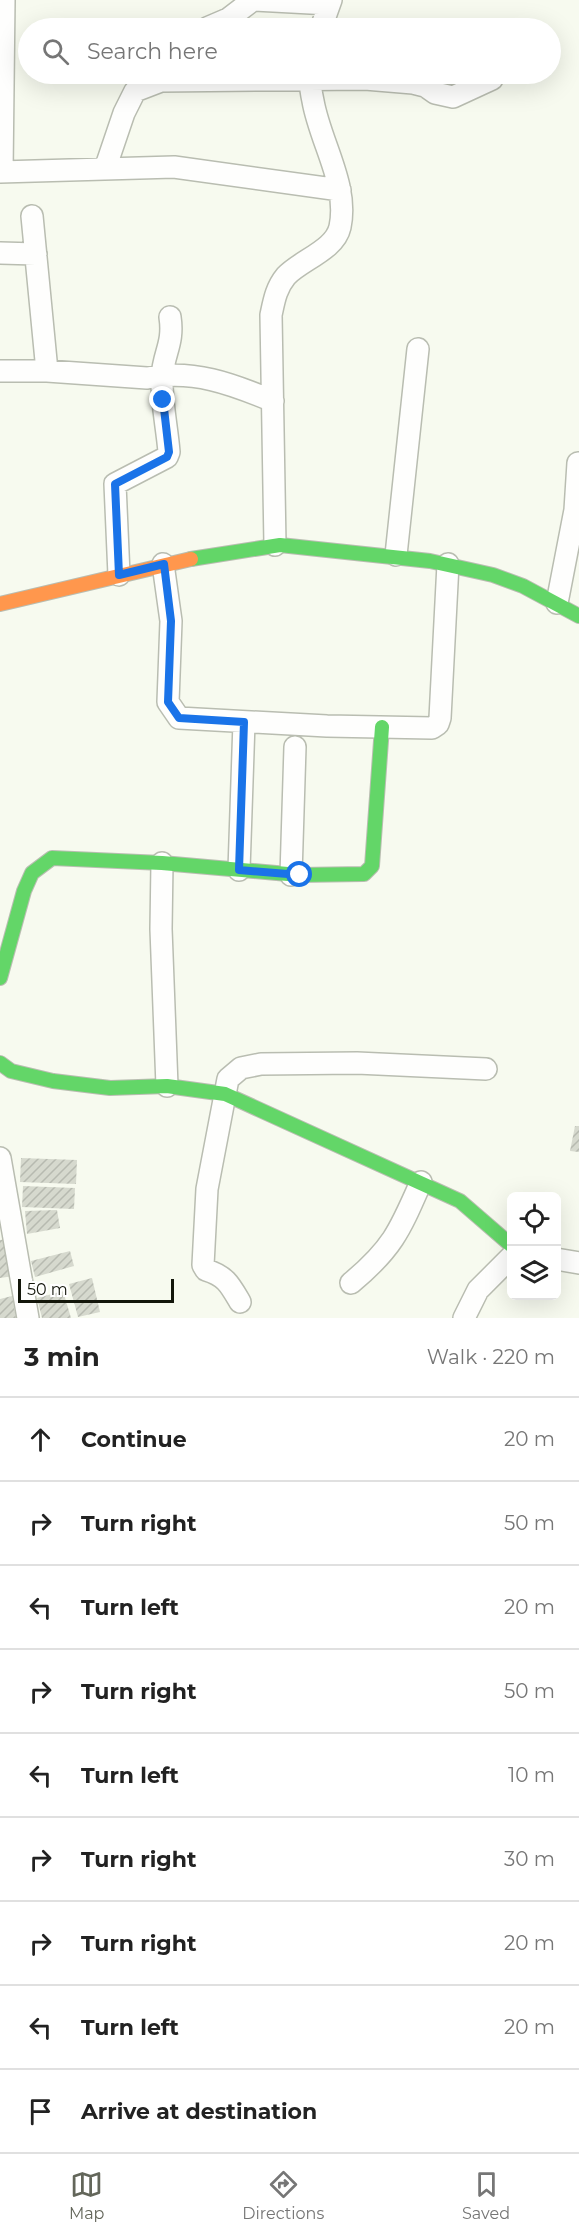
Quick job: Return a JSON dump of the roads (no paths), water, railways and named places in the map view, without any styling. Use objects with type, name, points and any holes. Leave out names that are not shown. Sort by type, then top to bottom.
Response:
[{"type":"street","points":[[4,0],[1,172],[174,167],[340,190]]},
{"type":"street","points":[[229,18],[253,0],[330,2],[324,18]]},
{"type":"street","points":[[105,169],[124,113],[135,91],[153,84]]},
{"type":"street","points":[[275,545],[271,315],[275,295],[286,276],[333,241],[339,230],[340,190],[316,120],[311,84]]},
{"type":"street","points":[[417,84],[435,93],[453,97],[481,84]]},
{"type":"street","points":[[32,216],[47,371]]},
{"type":"street","points":[[0,253],[36,254]]},
{"type":"street","points":[[119,575],[115,484],[167,457],[169,452],[162,375],[164,356],[172,343],[170,317]]},
{"type":"street","points":[[396,555],[418,349]]},
{"type":"street","points":[[0,371],[47,371],[147,378],[162,375],[218,379],[273,402]]},
{"type":"street","points":[[557,603],[575,510],[578,463]]},
{"type":"street","points":[[0,604],[164,564],[275,545],[396,555],[448,564],[533,590],[579,616]]},
{"type":"street","points":[[164,564],[171,621],[168,702],[172,711],[179,718],[432,728],[438,724],[448,564]]},
{"type":"street","points":[[239,870],[244,722]]},
{"type":"street","points":[[0,978],[24,891],[32,873],[52,858],[162,863],[291,875],[350,876],[364,874],[372,866],[382,727]]},
{"type":"street","points":[[291,875],[295,747]]},
{"type":"street","points":[[162,863],[161,929],[168,1086]]},
{"type":"street","points":[[0,1063],[11,1071],[53,1081],[110,1088],[168,1086],[225,1094],[460,1201],[507,1242]]},
{"type":"street","points":[[240,1302],[229,1281],[222,1275],[206,1270],[203,1265],[207,1189],[228,1079],[241,1068],[261,1064],[357,1063],[486,1069]]},
{"type":"street","points":[[0,1165],[28,1318]]},
{"type":"street","points":[[351,1283],[377,1261],[397,1236],[421,1182]]},
{"type":"street","points":[[561,1260],[579,1263]]},
{"type":"street","points":[[464,1318],[478,1290],[507,1261]]}]
